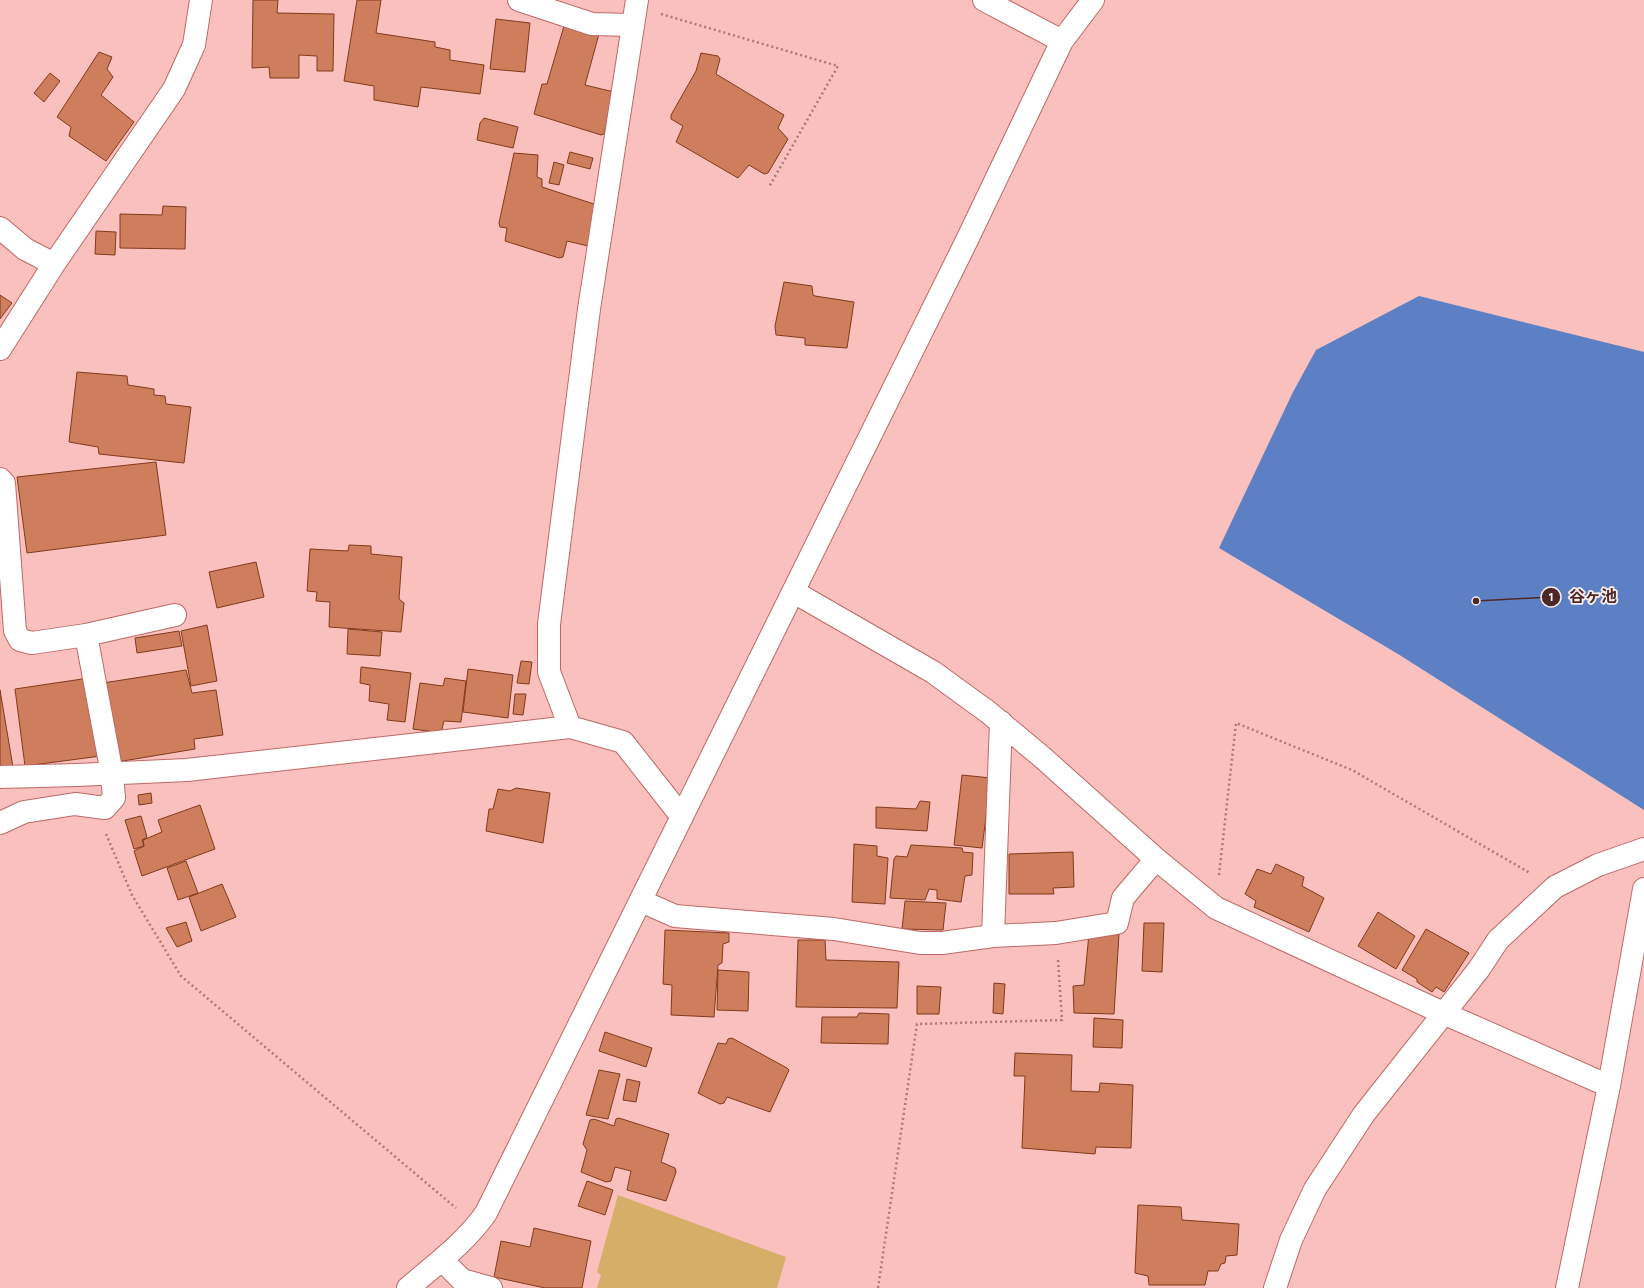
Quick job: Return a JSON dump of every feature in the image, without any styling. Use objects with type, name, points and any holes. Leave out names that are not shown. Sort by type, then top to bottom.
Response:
[{"type":"street","points":[[0,349],[54,264],[174,88],[194,45],[201,0]]},
{"type":"street","points":[[519,0],[592,24],[635,10],[588,309],[549,624],[549,672],[570,727]]},
{"type":"street","points":[[984,0],[1062,41]]},
{"type":"street","points":[[408,1288],[442,1260],[478,1226],[486,1213],[967,240],[1062,41],[1093,0]]},
{"type":"street","points":[[0,228],[25,250],[54,264]]},
{"type":"street","points":[[0,479],[4,483],[15,631],[20,640],[32,642],[86,635],[175,615]]},
{"type":"street","points":[[794,592],[933,672],[1001,722],[1042,756],[1156,859],[1216,908],[1443,1013],[1609,1086]]},
{"type":"street","points":[[0,823],[24,812],[74,804],[105,808],[114,798],[112,774],[86,635]]},
{"type":"street","points":[[993,936],[1001,722]]},
{"type":"street","points":[[0,777],[187,770],[570,727],[622,742],[682,817]]},
{"type":"street","points":[[1275,1288],[1291,1240],[1315,1189],[1364,1114],[1479,969],[1498,940],[1555,887],[1598,865],[1644,849]]},
{"type":"street","points":[[640,901],[675,916],[834,928],[920,943],[942,943],[993,936],[1056,932],[1116,923],[1123,898],[1156,859]]},
{"type":"street","points":[[1567,1288],[1609,1086],[1644,889]]},
{"type":"street","points":[[442,1260],[462,1280],[491,1288]]},
{"type":"path","points":[[635,10],[838,66],[769,187]]},
{"type":"path","points":[[1216,908],[1236,723],[1352,770],[1555,887]]},
{"type":"path","points":[[105,808],[106,838],[132,895],[181,976],[478,1226]]},
{"type":"path","points":[[878,1288],[917,1024],[1062,1020],[1056,932]]},
{"type":"shaded area","points":[[618,1195],[786,1257],[777,1288],[597,1288],[601,1275],[597,1272]]},
{"type":"water","points":[[1419,296],[1644,352],[1644,810],[1398,654],[1219,548],[1293,392],[1316,350]]},
{"type":"building","points":[[253,0],[278,0],[277,13],[334,14],[333,71],[317,71],[317,56],[299,55],[299,78],[270,78],[269,67],[252,68]]},
{"type":"building","points":[[357,0],[381,0],[376,33],[435,42],[435,47],[450,50],[450,60],[484,65],[480,94],[421,87],[418,107],[374,100],[374,86],[344,81]]},
{"type":"building","points":[[496,19],[530,23],[525,72],[490,69]]},
{"type":"building","points":[[564,26],[599,34],[585,85],[614,92],[604,134],[601,135],[534,114],[542,84],[547,84]]},
{"type":"building","points":[[99,52],[112,57],[107,69],[113,77],[101,95],[134,122],[106,161],[69,136],[71,127],[57,117]]},
{"type":"building","points":[[701,53],[718,56],[720,59],[716,74],[784,115],[778,128],[788,139],[768,173],[764,174],[749,165],[738,178],[676,142],[683,126],[671,119],[671,115],[696,71]]},
{"type":"building","points":[[50,73],[60,81],[44,102],[34,93]]},
{"type":"building","points":[[484,118],[518,127],[513,148],[477,140],[480,123]]},
{"type":"building","points":[[570,152],[593,158],[590,169],[567,163]]},
{"type":"building","points":[[514,153],[538,155],[537,177],[542,179],[542,187],[603,207],[592,247],[567,241],[563,257],[559,258],[505,241],[507,228],[500,227],[499,223]]},
{"type":"building","points":[[554,162],[564,165],[559,185],[549,183]]},
{"type":"building","points":[[163,206],[186,207],[185,249],[120,248],[120,214],[162,215]]},
{"type":"building","points":[[96,231],[116,232],[115,255],[95,254]]},
{"type":"building","points":[[784,282],[812,286],[813,295],[815,296],[854,302],[847,348],[805,345],[805,338],[776,335],[775,326]]},
{"type":"building","points":[[0,295],[12,303],[0,319]]},
{"type":"building","points":[[77,372],[127,376],[128,385],[154,389],[154,395],[165,396],[166,404],[191,407],[184,463],[99,454],[98,447],[69,442]]},
{"type":"building","points":[[156,462],[166,535],[27,553],[17,477]]},
{"type":"building","points":[[349,545],[371,546],[371,554],[402,557],[399,599],[404,603],[401,632],[329,627],[330,602],[316,601],[317,592],[307,591],[310,549],[348,551]]},
{"type":"building","points":[[256,562],[264,597],[217,608],[209,572]]},
{"type":"building","points":[[207,625],[217,681],[191,686],[181,631]]},
{"type":"building","points":[[348,629],[382,632],[380,656],[347,654]]},
{"type":"building","points":[[179,631],[182,646],[137,653],[135,638]]},
{"type":"building","points":[[521,661],[532,662],[529,684],[517,683]]},
{"type":"building","points":[[361,667],[411,673],[405,722],[387,720],[389,704],[369,701],[370,685],[360,683]]},
{"type":"building","points":[[468,669],[513,675],[508,718],[463,712]]},
{"type":"building","points":[[186,670],[192,693],[216,690],[223,735],[194,739],[195,749],[117,762],[103,683]]},
{"type":"building","points":[[89,678],[101,756],[25,766],[15,689]]},
{"type":"building","points":[[445,678],[466,681],[461,722],[444,721],[441,733],[413,729],[420,683],[443,686]]},
{"type":"building","points":[[0,690],[13,767],[0,766]]},
{"type":"building","points":[[515,694],[526,694],[523,715],[513,714]]},
{"type":"building","points":[[962,775],[991,778],[982,848],[954,845]]},
{"type":"building","points":[[516,788],[550,793],[543,843],[486,831],[489,809],[493,809],[498,789],[510,791]]},
{"type":"building","points":[[151,793],[152,803],[139,805],[138,795]]},
{"type":"building","points":[[920,801],[930,802],[927,831],[876,828],[876,807],[916,809]]},
{"type":"building","points":[[200,805],[215,849],[142,876],[134,851],[144,846],[143,840],[162,832],[158,820]]},
{"type":"building","points":[[141,816],[147,837],[142,840],[144,846],[134,849],[125,820]]},
{"type":"building","points":[[854,844],[877,846],[877,856],[888,858],[885,904],[852,902]]},
{"type":"building","points":[[911,845],[962,848],[963,852],[973,853],[972,875],[965,876],[961,902],[937,899],[937,890],[929,889],[925,900],[890,898],[894,859],[896,856],[907,857]]},
{"type":"building","points":[[1073,852],[1074,887],[1053,888],[1054,894],[1009,894],[1009,854]]},
{"type":"building","points":[[186,861],[198,893],[178,900],[167,868]]},
{"type":"building","points":[[1276,864],[1304,877],[1302,886],[1324,898],[1309,932],[1254,907],[1256,901],[1245,894],[1257,869],[1271,874]]},
{"type":"building","points":[[222,884],[236,917],[201,931],[189,897]]},
{"type":"building","points":[[905,901],[946,903],[943,930],[902,929]]},
{"type":"building","points":[[1378,912],[1415,936],[1396,969],[1358,946]]},
{"type":"building","points":[[186,922],[192,941],[177,947],[166,928]]},
{"type":"building","points":[[1144,923],[1164,923],[1162,972],[1142,971]]},
{"type":"building","points":[[1426,929],[1469,953],[1444,992],[1436,987],[1432,992],[1417,982],[1417,979],[1402,970]]},
{"type":"building","points":[[665,930],[729,933],[729,942],[723,944],[722,963],[718,965],[714,1017],[671,1015],[672,985],[663,984]]},
{"type":"building","points":[[1089,934],[1119,934],[1114,1014],[1074,1013],[1073,986],[1084,985]]},
{"type":"building","points":[[798,940],[825,940],[826,960],[899,962],[897,1008],[796,1007]]},
{"type":"building","points":[[718,970],[749,972],[748,1011],[717,1010]]},
{"type":"building","points":[[994,983],[1005,984],[1003,1014],[993,1013]]},
{"type":"building","points":[[917,986],[941,987],[939,1014],[917,1014]]},
{"type":"building","points":[[859,1013],[889,1014],[888,1044],[821,1043],[822,1017],[857,1017]]},
{"type":"building","points":[[1094,1018],[1123,1020],[1122,1048],[1093,1047]]},
{"type":"building","points":[[605,1032],[652,1048],[646,1067],[599,1051]]},
{"type":"building","points":[[732,1038],[789,1070],[770,1112],[727,1097],[724,1103],[720,1104],[698,1093],[718,1043],[726,1044],[728,1039]]},
{"type":"building","points":[[1015,1053],[1072,1055],[1071,1091],[1099,1092],[1100,1083],[1133,1085],[1131,1148],[1096,1147],[1095,1154],[1022,1148],[1025,1076],[1014,1076]]},
{"type":"building","points":[[599,1070],[620,1074],[608,1119],[586,1115]]},
{"type":"building","points":[[627,1079],[640,1082],[636,1102],[623,1100]]},
{"type":"building","points":[[619,1118],[669,1134],[661,1162],[675,1168],[676,1172],[666,1201],[627,1190],[631,1171],[615,1167],[611,1181],[606,1182],[581,1172],[587,1150],[583,1144],[590,1120],[594,1119],[614,1126],[616,1119]]},
{"type":"building","points":[[587,1181],[613,1190],[605,1215],[578,1206]]},
{"type":"building","points":[[1138,1205],[1181,1207],[1182,1220],[1239,1224],[1237,1255],[1226,1256],[1225,1263],[1221,1264],[1218,1271],[1208,1271],[1205,1285],[1149,1285],[1148,1276],[1135,1273]]},
{"type":"building","points":[[534,1228],[591,1241],[582,1288],[545,1288],[494,1277],[501,1241],[530,1247]]},
{"type":"place","name":"谷ヶ池","points":[[1476,601]]}]
